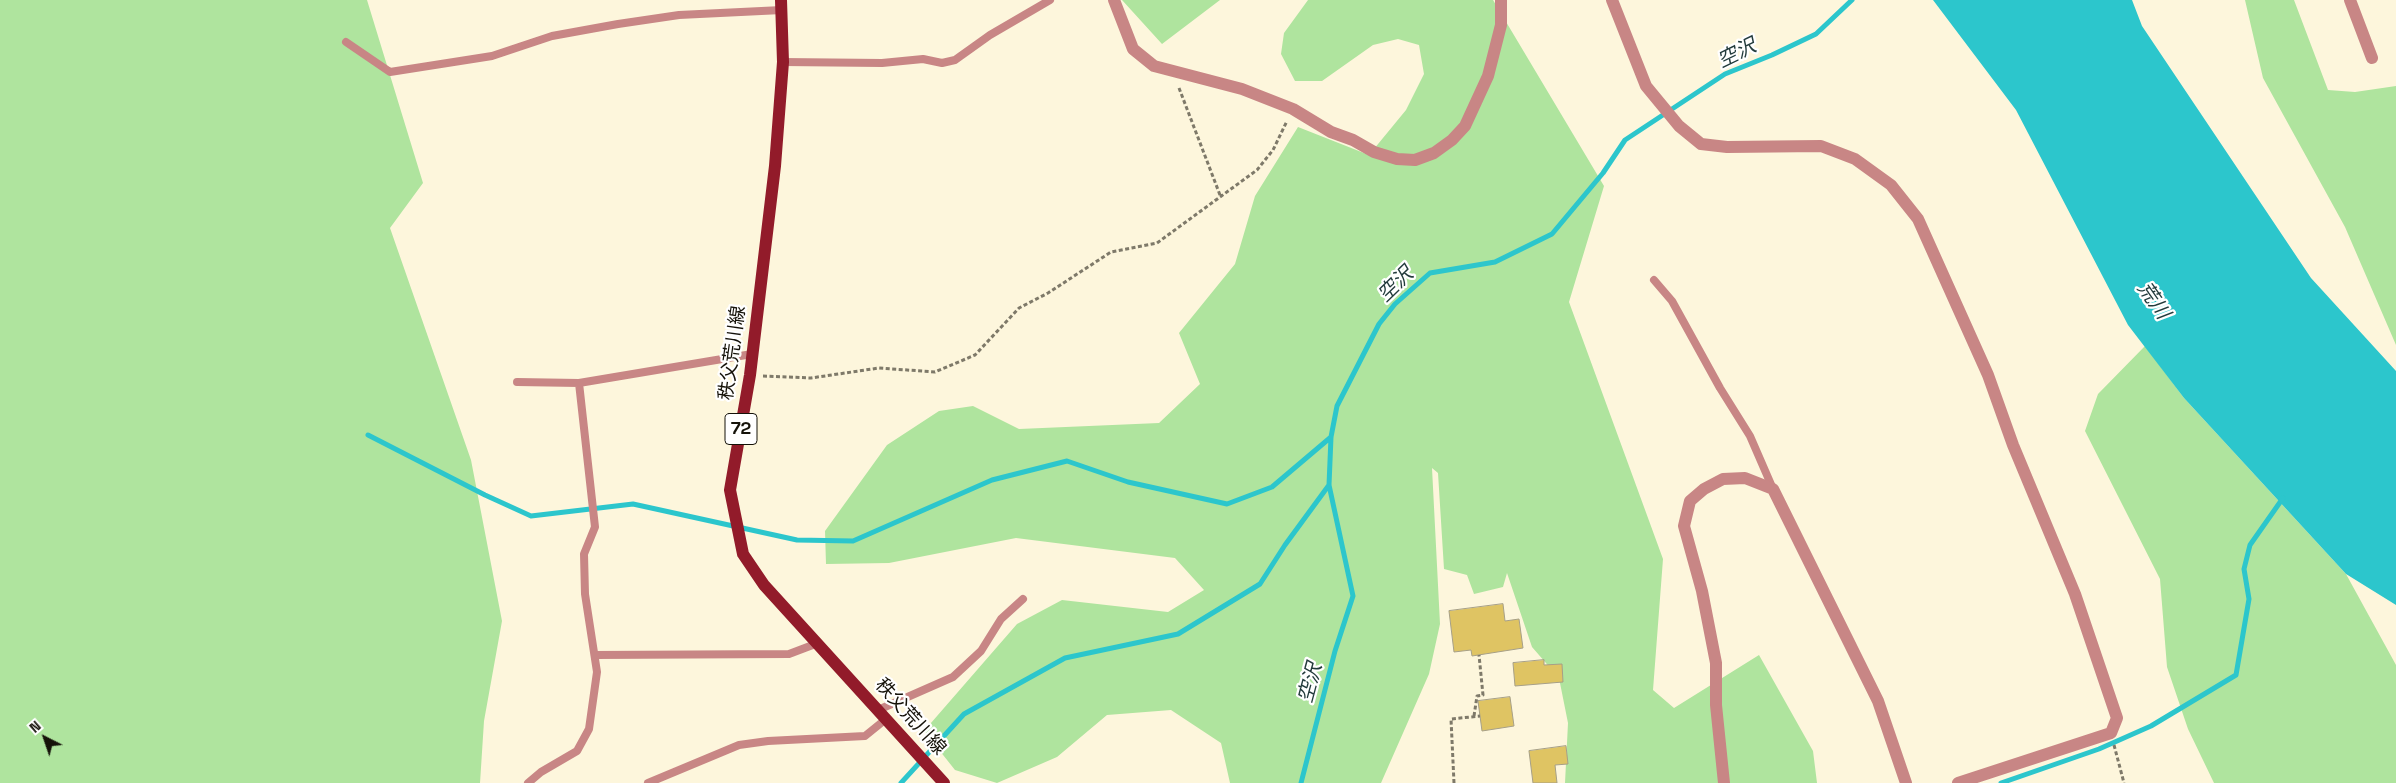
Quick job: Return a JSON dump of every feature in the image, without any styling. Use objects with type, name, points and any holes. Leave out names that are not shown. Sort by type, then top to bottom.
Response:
[{"type":"main road","name":"秩父荒川線","points":[[781,5],[783,62],[775,166],[750,375],[730,490],[743,554],[764,585],[819,643],[944,783]]},
{"type":"street","points":[[1114,0],[1133,49],[1154,66],[1242,89],[1293,110],[1331,132],[1389,157],[1416,160],[1434,153],[1452,140],[1464,126],[1478,100],[1488,76],[1501,25],[1501,0]]},
{"type":"street","points":[[1612,0],[1646,86],[1679,126],[1701,144],[1727,147],[1821,146],[1855,159],[1891,185],[1918,219],[1988,375],[2013,445],[2076,594],[2117,718],[2110,732],[1958,783]]},
{"type":"street","points":[[2350,0],[2372,58]]},
{"type":"street","points":[[1724,783],[1716,705],[1716,663],[1702,591],[1684,526],[1690,501],[1704,489],[1723,479],[1745,478],[1772,489],[1878,702],[1906,783]]},
{"type":"lane","points":[[783,62],[882,63],[922,59],[942,63],[955,60],[990,35],[1050,0]]},
{"type":"lane","points":[[346,42],[390,72],[492,56],[552,36],[618,24],[679,15],[781,5]]},
{"type":"lane","points":[[1654,280],[1672,301],[1720,388],[1750,436],[1772,489]]},
{"type":"lane","points":[[518,382],[578,383],[752,354]]},
{"type":"lane","points":[[528,783],[541,772],[577,751],[589,729],[597,672],[585,594],[584,554],[595,527],[578,383]]},
{"type":"lane","points":[[648,783],[739,745],[768,741],[865,736],[882,714],[953,677],[981,651],[1000,619],[1023,599]]},
{"type":"lane","points":[[595,655],[789,654],[819,643]]},
{"type":"path","points":[[1173,71],[1220,196]]},
{"type":"path","points":[[750,375],[811,378],[879,368],[934,372],[975,355],[1019,308],[1048,293],[1111,252],[1157,243],[1257,170],[1273,150],[1293,110]]},
{"type":"path","points":[[1474,716],[1477,696],[1483,695],[1479,655]]},
{"type":"path","points":[[1454,783],[1451,719],[1480,716]]},
{"type":"path","points":[[2110,732],[2124,783]]},
{"type":"green space","points":[[0,0],[367,0],[423,183],[390,228],[471,460],[502,621],[484,721],[480,783],[0,783]]},
{"type":"green space","points":[[1122,0],[1220,0],[1162,44]]},
{"type":"green space","points":[[1308,0],[1493,0],[1604,186],[1569,302],[1663,559],[1653,690],[1674,708],[1759,655],[1813,751],[1817,783],[1565,783],[1568,723],[1559,678],[1532,647],[1507,573],[1503,587],[1474,594],[1467,575],[1444,569],[1438,473],[1432,468],[1440,624],[1429,674],[1381,783],[1230,783],[1221,743],[1171,710],[1107,715],[1057,757],[997,783],[955,770],[924,731],[1017,624],[1062,600],[1168,612],[1204,590],[1175,558],[1016,538],[889,563],[826,564],[825,531],[887,445],[939,411],[973,406],[1019,429],[1159,423],[1200,384],[1179,333],[1235,264],[1255,196],[1298,127],[1369,155],[1406,110],[1424,74],[1419,45],[1398,39],[1373,45],[1322,81],[1295,81],[1281,54],[1284,33]]},
{"type":"green space","points":[[2245,0],[2294,0],[2328,90],[2355,92],[2396,86],[2396,345],[2345,227],[2263,78]]},
{"type":"green space","points":[[2145,346],[2184,398],[2346,574],[2396,665],[2396,783],[2214,783],[2188,729],[2167,667],[2160,579],[2085,431],[2098,394]]},
{"type":"water","name":"荒川","points":[[1933,0],[2132,0],[2142,26],[2311,278],[2396,371],[2396,605],[2346,574],[2184,398],[2128,325],[2016,110]]},
{"type":"building","points":[[1503,604],[1505,621],[1519,619],[1523,648],[1472,656],[1471,650],[1454,652],[1449,611]]},
{"type":"building","points":[[1544,660],[1544,665],[1562,664],[1563,682],[1515,686],[1513,663]]},
{"type":"building","points":[[1510,697],[1514,726],[1482,731],[1478,701]]},
{"type":"building","points":[[1566,746],[1568,764],[1555,765],[1557,783],[1533,783],[1529,751]]},
{"type":"waterway","name":"空沢","points":[[1301,783],[1335,651],[1353,596],[1329,485],[1331,437],[1337,406],[1379,324],[1395,304],[1430,273],[1495,262],[1552,234],[1603,173],[1625,140],[1725,74],[1772,55],[1816,34],[1852,0]]},
{"type":"waterway","points":[[368,435],[485,495],[531,516],[633,504],[797,540],[853,541],[992,480],[1067,461],[1128,482],[1227,504],[1272,487],[1331,437]]},
{"type":"waterway","points":[[901,783],[964,714],[1065,658],[1178,634],[1260,584],[1285,545],[1329,485]]},
{"type":"waterway","points":[[2001,783],[2099,749],[2151,726],[2236,675],[2249,599],[2244,569],[2250,545],[2283,498]]}]
